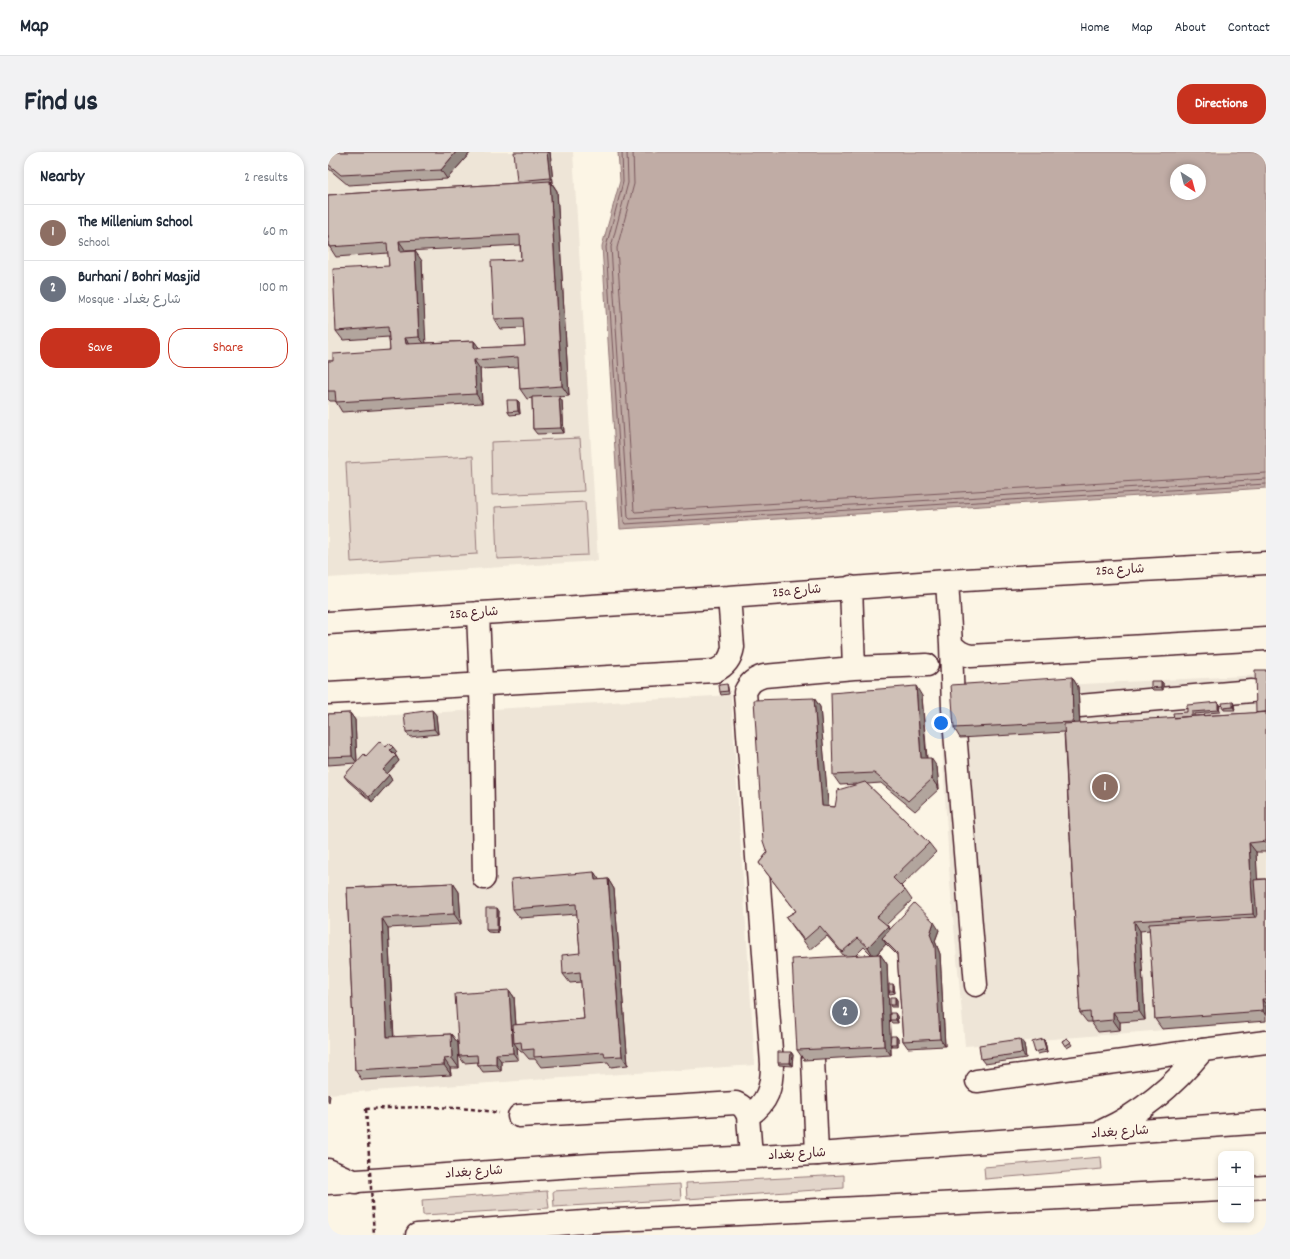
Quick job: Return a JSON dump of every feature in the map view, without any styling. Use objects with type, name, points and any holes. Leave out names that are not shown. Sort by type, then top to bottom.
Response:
[{"type":"main road","name":"25a شارع","points":[[328,623],[729,597],[851,587],[1266,563]]},
{"type":"main road","points":[[948,581],[951,644],[976,985]]},
{"type":"main road","points":[[851,587],[854,668]]},
{"type":"main road","points":[[328,693],[715,671],[727,662],[733,647],[729,597]]},
{"type":"main road","points":[[478,613],[481,685],[484,878]]},
{"type":"main road","points":[[951,644],[956,650],[971,656],[1266,639]]},
{"type":"main road","points":[[748,1116],[757,1110],[768,1094],[771,1084],[772,1064],[745,692],[749,684],[756,678],[854,668],[927,664]]},
{"type":"main road","points":[[1079,706],[1252,691]]},
{"type":"main road","points":[[977,1081],[1266,1042]]},
{"type":"main road","points":[[1094,1134],[1114,1126],[1168,1089],[1203,1050]]},
{"type":"main road","points":[[813,1059],[817,1154]]},
{"type":"main road","points":[[519,1116],[736,1103],[742,1105],[748,1116],[751,1157]]},
{"type":"main road","name":"شارع بغداد","points":[[328,1184],[591,1165],[817,1154],[1266,1122]]},
{"type":"main road","points":[[328,1170],[356,1182]]},
{"type":"main road","points":[[1254,1188],[1266,1187]]},
{"type":"main road","points":[[416,1235],[597,1220],[1218,1190]]},
{"type":"main road","points":[[470,1235],[501,1229]]},
{"type":"path","points":[[374,1235],[366,1109],[400,1107],[481,1110],[519,1116]]},
{"type":"shaded area","points":[[328,152],[573,152],[598,561],[328,578]]},
{"type":"shaded area","points":[[580,438],[584,491],[492,495],[491,442]]},
{"type":"shaded area","points":[[473,456],[477,554],[351,562],[346,463]]},
{"type":"shaded area","points":[[585,502],[588,555],[497,559],[495,507]]},
{"type":"shaded area","points":[[1266,675],[1266,1022],[965,1046],[950,883],[939,691]]},
{"type":"shaded area","points":[[731,695],[755,1065],[328,1094],[328,719]]},
{"type":"shaded area","points":[[1101,1157],[1102,1169],[985,1179],[984,1167]]},
{"type":"shaded area","points":[[844,1175],[844,1188],[687,1199],[686,1183]]},
{"type":"shaded area","points":[[680,1184],[681,1199],[554,1207],[553,1191]]},
{"type":"shaded area","points":[[547,1191],[549,1208],[423,1215],[422,1200]]},
{"type":"water","points":[[618,152],[1266,152],[1266,488],[620,529],[602,246],[620,181]]},
{"type":"building","points":[[328,152],[456,152],[441,170],[341,175],[328,164]]},
{"type":"building","points":[[514,152],[547,152],[550,178],[517,181]]},
{"type":"building","points":[[550,181],[562,386],[520,389],[518,357],[474,360],[476,394],[336,402],[335,391],[328,391],[328,361],[333,361],[333,354],[390,350],[388,327],[336,331],[333,269],[389,266],[387,243],[329,247],[328,195]],"holes":[[[520,235],[521,260],[491,261],[494,319],[523,318],[525,346],[474,348],[474,341],[406,344],[405,338],[419,337],[415,251],[400,252],[399,241]]]},
{"type":"building","points":[[559,396],[561,428],[533,429],[532,397]]},
{"type":"building","points":[[507,400],[517,400],[518,411],[508,412]]},
{"type":"building","points":[[1255,670],[1266,670],[1266,712],[1256,713]]},
{"type":"building","points":[[1072,677],[1073,722],[954,728],[951,685]]},
{"type":"building","points":[[1151,681],[1161,681],[1161,687],[1151,688]]},
{"type":"building","points":[[727,684],[728,691],[720,692],[719,685]]},
{"type":"building","points":[[916,686],[921,758],[931,758],[932,779],[908,801],[874,773],[833,775],[831,693]]},
{"type":"building","points":[[814,698],[822,806],[835,807],[838,790],[865,782],[929,843],[893,878],[905,890],[877,917],[888,926],[868,947],[858,938],[842,952],[820,926],[804,940],[786,917],[796,911],[759,863],[767,853],[763,841],[754,700]]},
{"type":"building","points":[[1218,702],[1218,710],[1192,712],[1192,716],[1174,718],[1173,713],[1187,712],[1187,705]]},
{"type":"building","points":[[1233,702],[1233,707],[1223,708],[1222,703]]},
{"type":"building","points":[[432,710],[434,729],[406,732],[404,714]]},
{"type":"building","points":[[1266,712],[1266,841],[1249,843],[1253,914],[1134,921],[1139,1011],[1113,1012],[1113,1020],[1091,1022],[1090,1012],[1080,1013],[1064,724]]},
{"type":"building","points":[[350,713],[352,756],[328,757],[328,714]]},
{"type":"building","points":[[380,741],[386,747],[389,743],[393,747],[390,750],[396,756],[383,770],[389,775],[369,797],[344,776],[364,754],[366,756]]},
{"type":"building","points":[[594,872],[595,880],[608,879],[622,1056],[605,1057],[604,1052],[534,1057],[534,1049],[522,1050],[521,1042],[514,1043],[513,1025],[584,1019],[580,972],[563,974],[562,955],[580,953],[576,904],[513,909],[511,879]]},
{"type":"building","points":[[1266,879],[1266,999],[1262,999],[1263,1011],[1155,1019],[1149,924],[1257,917],[1254,880]]},
{"type":"building","points":[[453,883],[454,914],[382,918],[387,1037],[451,1034],[452,1058],[444,1059],[444,1065],[355,1070],[347,888]]},
{"type":"building","points":[[914,903],[934,922],[930,934],[935,947],[940,1039],[903,1041],[897,953],[882,938]]},
{"type":"building","points":[[486,908],[497,908],[497,930],[486,930]]},
{"type":"building","points":[[880,954],[884,1046],[797,1050],[792,959]]},
{"type":"building","points":[[889,984],[893,984],[893,991],[889,991]]},
{"type":"building","points":[[509,990],[513,1053],[496,1054],[496,1064],[478,1065],[477,1055],[459,1056],[455,994]]},
{"type":"building","points":[[890,997],[895,997],[895,1005],[890,1005]]},
{"type":"building","points":[[890,1013],[895,1013],[896,1020],[890,1020]]},
{"type":"building","points":[[891,1036],[896,1036],[896,1044],[890,1044]]},
{"type":"building","points":[[1067,1038],[1071,1042],[1065,1046],[1062,1041]]},
{"type":"building","points":[[1020,1039],[1022,1053],[981,1059],[979,1045]]},
{"type":"building","points":[[1043,1039],[1046,1049],[1035,1052],[1032,1042]]},
{"type":"building","points":[[778,1052],[791,1052],[790,1063],[778,1063]]},
{"type":"place","name":"The Millenium School","points":[[1105,787]]},
{"type":"place","name":"Burhani / Bohri Masjid","points":[[845,1012]]}]
